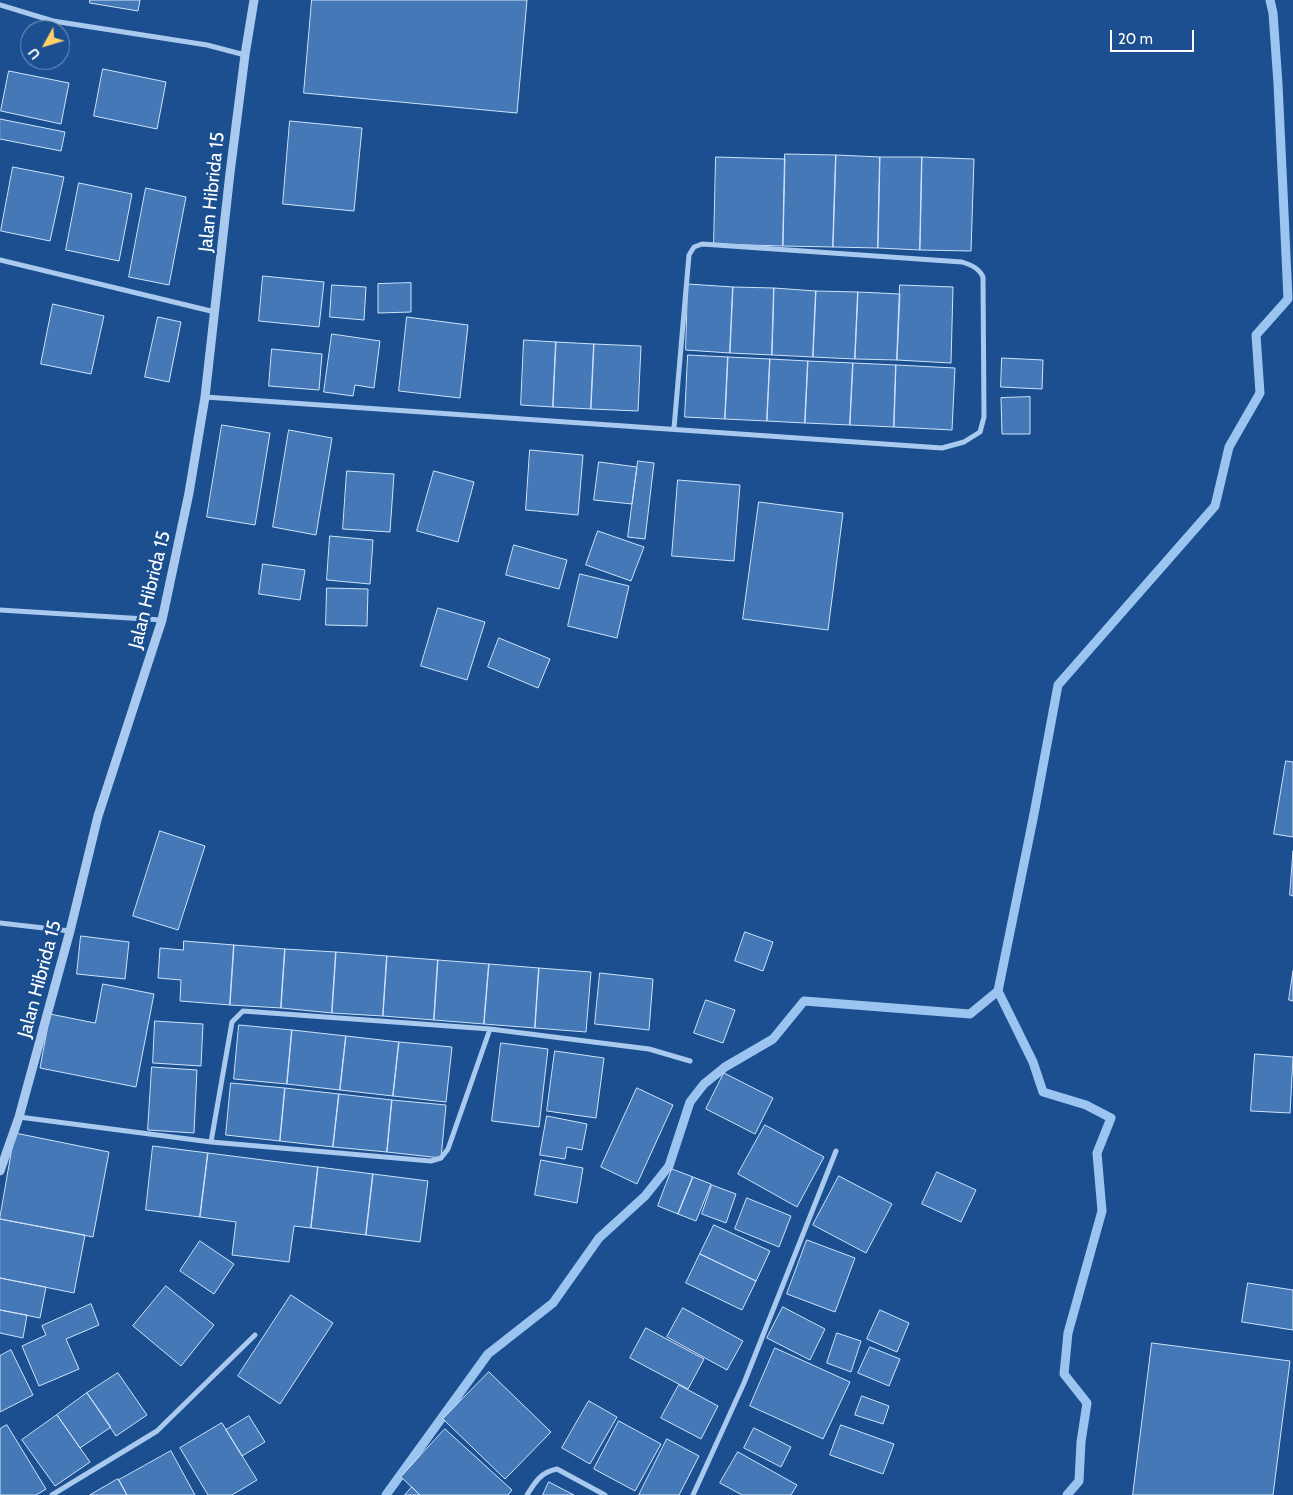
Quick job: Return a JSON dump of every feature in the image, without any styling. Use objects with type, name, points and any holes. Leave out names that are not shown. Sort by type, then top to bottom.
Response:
[{"type":"street","name":"Jalan Hibrida 15","points":[[0,1170],[19,1117],[70,931],[98,816],[162,620],[189,493],[205,397],[216,312],[230,173],[254,0]]},
{"type":"street","points":[[0,5],[53,21],[207,45],[245,55]]},
{"type":"street","points":[[205,397],[942,448],[964,442],[980,432],[984,417],[983,277],[980,271],[962,262],[702,244],[694,247],[689,255],[674,428]]},
{"type":"street","points":[[0,260],[216,312]]},
{"type":"street","points":[[0,610],[162,620]]},
{"type":"street","points":[[0,923],[70,931]]},
{"type":"street","points":[[210,1142],[232,1022],[244,1011],[490,1030],[649,1048],[690,1061]]},
{"type":"street","points":[[19,1117],[210,1142],[431,1161],[441,1158],[448,1149],[490,1030]]},
{"type":"street","points":[[693,1495],[744,1383],[836,1151]]},
{"type":"street","points":[[52,1495],[157,1431],[255,1335]]},
{"type":"street","points":[[527,1495],[543,1474],[557,1469],[605,1495]]},
{"type":"building","points":[[90,0],[140,0],[138,11],[90,3]]},
{"type":"building","points":[[312,0],[527,0],[517,113],[304,93]]},
{"type":"building","points":[[103,69],[166,82],[157,129],[94,116]]},
{"type":"building","points":[[9,71],[69,83],[61,124],[1,111]]},
{"type":"building","points":[[0,119],[65,132],[61,151],[0,139]]},
{"type":"building","points":[[290,121],[362,128],[354,211],[283,204]]},
{"type":"building","points":[[785,154],[836,155],[833,247],[783,246]]},
{"type":"building","points":[[836,155],[880,157],[878,248],[833,247]]},
{"type":"building","points":[[716,157],[785,159],[783,246],[714,244]]},
{"type":"building","points":[[880,157],[922,157],[920,250],[878,248]]},
{"type":"building","points":[[922,157],[974,159],[971,251],[920,250]]},
{"type":"building","points":[[13,167],[64,177],[50,241],[1,231]]},
{"type":"building","points":[[79,183],[132,194],[119,261],[66,250]]},
{"type":"building","points":[[146,188],[186,197],[169,285],[129,277]]},
{"type":"building","points":[[263,276],[324,282],[319,327],[259,321]]},
{"type":"building","points":[[411,283],[411,312],[378,313],[378,284]]},
{"type":"building","points":[[688,284],[733,287],[730,353],[686,350]]},
{"type":"building","points":[[332,285],[366,287],[364,320],[330,317]]},
{"type":"building","points":[[900,285],[953,287],[951,363],[897,360]]},
{"type":"building","points":[[733,287],[774,288],[772,355],[730,353]]},
{"type":"building","points":[[774,288],[816,291],[813,357],[772,355]]},
{"type":"building","points":[[816,291],[858,292],[855,359],[813,357]]},
{"type":"building","points":[[858,292],[900,294],[897,360],[855,359]]},
{"type":"building","points":[[53,304],[104,316],[91,374],[41,364]]},
{"type":"building","points":[[158,317],[181,322],[169,382],[145,377]]},
{"type":"building","points":[[407,317],[468,325],[460,398],[399,391]]},
{"type":"building","points":[[332,334],[380,341],[374,388],[355,385],[353,396],[324,392]]},
{"type":"building","points":[[524,340],[556,342],[553,407],[521,405]]},
{"type":"building","points":[[556,342],[594,344],[591,409],[553,407]]},
{"type":"building","points":[[594,344],[641,346],[638,411],[591,409]]},
{"type":"building","points":[[272,349],[322,354],[319,390],[269,386]]},
{"type":"building","points":[[688,355],[728,357],[725,419],[685,417]]},
{"type":"building","points":[[728,357],[770,359],[767,421],[725,419]]},
{"type":"building","points":[[1002,358],[1043,360],[1042,389],[1001,387]]},
{"type":"building","points":[[770,359],[808,361],[805,423],[767,421]]},
{"type":"building","points":[[808,361],[853,363],[850,425],[805,423]]},
{"type":"building","points":[[853,363],[896,365],[894,427],[850,425]]},
{"type":"building","points":[[896,365],[955,368],[952,430],[894,427]]},
{"type":"building","points":[[1030,397],[1030,434],[1002,434],[1001,398]]},
{"type":"building","points":[[222,425],[270,433],[255,525],[207,517]]},
{"type":"building","points":[[289,430],[332,438],[316,535],[273,527]]},
{"type":"building","points":[[530,450],[583,455],[578,515],[526,510]]},
{"type":"building","points":[[638,461],[654,463],[645,539],[628,537]]},
{"type":"building","points":[[599,462],[637,467],[632,504],[594,500]]},
{"type":"building","points":[[347,471],[394,474],[390,532],[343,529]]},
{"type":"building","points":[[434,471],[474,482],[458,542],[417,531]]},
{"type":"building","points":[[678,480],[740,485],[734,561],[672,556]]},
{"type":"building","points":[[759,502],[843,513],[828,630],[743,619]]},
{"type":"building","points":[[598,531],[644,547],[631,581],[586,565]]},
{"type":"building","points":[[330,536],[373,540],[370,584],[327,580]]},
{"type":"building","points":[[514,545],[567,560],[559,589],[506,575]]},
{"type":"building","points":[[263,564],[305,570],[300,600],[259,594]]},
{"type":"building","points":[[580,574],[629,586],[617,638],[568,626]]},
{"type":"building","points":[[327,588],[368,589],[367,626],[326,625]]},
{"type":"building","points":[[438,608],[485,622],[467,680],[421,666]]},
{"type":"building","points":[[499,638],[550,659],[538,688],[488,667]]},
{"type":"building","points":[[1286,761],[1293,762],[1293,837],[1274,834]]},
{"type":"building","points":[[160,831],[205,846],[178,930],[133,916]]},
{"type":"building","points":[[1293,851],[1293,896],[1290,895]]},
{"type":"building","points":[[745,932],[773,942],[763,971],[735,961]]},
{"type":"building","points":[[81,936],[129,942],[125,979],[77,974]]},
{"type":"building","points":[[184,941],[234,945],[230,1005],[180,1001],[181,980],[158,978],[160,948],[183,950]]},
{"type":"building","points":[[234,945],[285,949],[281,1008],[230,1005]]},
{"type":"building","points":[[285,949],[336,952],[332,1013],[281,1008]]},
{"type":"building","points":[[336,952],[387,956],[383,1016],[332,1013]]},
{"type":"building","points":[[387,956],[438,960],[434,1020],[383,1016]]},
{"type":"building","points":[[438,960],[489,964],[484,1024],[434,1020]]},
{"type":"building","points":[[489,964],[539,968],[535,1028],[484,1024]]},
{"type":"building","points":[[539,968],[591,972],[586,1032],[535,1028]]},
{"type":"building","points":[[1293,971],[1293,1001],[1289,1000]]},
{"type":"building","points":[[600,973],[653,979],[649,1030],[595,1024]]},
{"type":"building","points":[[103,984],[154,994],[136,1087],[40,1068],[50,1014],[95,1023]]},
{"type":"building","points":[[706,1000],[735,1010],[723,1043],[694,1033]]},
{"type":"building","points":[[155,1021],[203,1024],[201,1066],[153,1063]]},
{"type":"building","points":[[239,1025],[292,1030],[287,1084],[234,1079]]},
{"type":"building","points":[[292,1030],[346,1036],[340,1090],[287,1084]]},
{"type":"building","points":[[346,1036],[399,1042],[393,1096],[340,1090]]},
{"type":"building","points":[[399,1042],[452,1047],[446,1102],[393,1096]]},
{"type":"building","points":[[501,1043],[548,1049],[539,1127],[492,1121]]},
{"type":"building","points":[[555,1051],[604,1058],[596,1118],[547,1111]]},
{"type":"building","points":[[1255,1054],[1293,1057],[1290,1113],[1251,1111]]},
{"type":"building","points":[[152,1067],[197,1070],[194,1133],[148,1130]]},
{"type":"building","points":[[724,1073],[773,1098],[755,1134],[706,1109]]},
{"type":"building","points":[[231,1083],[285,1088],[280,1141],[226,1135]]},
{"type":"building","points":[[285,1088],[339,1094],[333,1147],[280,1141]]},
{"type":"building","points":[[637,1088],[673,1105],[637,1184],[601,1167]]},
{"type":"building","points":[[339,1094],[392,1100],[387,1152],[333,1147]]},
{"type":"building","points":[[392,1100],[446,1105],[441,1158],[387,1152]]},
{"type":"building","points":[[547,1116],[587,1124],[582,1150],[567,1147],[565,1159],[540,1155]]},
{"type":"building","points":[[765,1125],[824,1157],[797,1207],[738,1174]]},
{"type":"building","points":[[15,1133],[109,1152],[93,1237],[0,1219]]},
{"type":"building","points":[[153,1146],[208,1153],[200,1217],[146,1210]]},
{"type":"building","points":[[208,1153],[318,1167],[311,1228],[294,1226],[289,1262],[232,1255],[236,1222],[200,1217]]},
{"type":"building","points":[[541,1160],[583,1168],[577,1203],[535,1195]]},
{"type":"building","points":[[318,1167],[373,1174],[366,1235],[311,1228]]},
{"type":"building","points":[[672,1169],[693,1177],[678,1214],[658,1206]]},
{"type":"building","points":[[937,1172],[976,1190],[961,1222],[922,1204]]},
{"type":"building","points":[[373,1174],[428,1181],[420,1242],[366,1235]]},
{"type":"building","points":[[839,1176],[892,1204],[866,1253],[813,1225]]},
{"type":"building","points":[[693,1177],[711,1184],[696,1221],[678,1214]]},
{"type":"building","points":[[712,1185],[736,1194],[726,1223],[702,1214]]},
{"type":"building","points":[[747,1198],[791,1216],[779,1247],[735,1229]]},
{"type":"building","points":[[0,1219],[85,1235],[74,1293],[0,1278]]},
{"type":"building","points":[[714,1225],[770,1251],[756,1281],[700,1254]]},
{"type":"building","points":[[807,1240],[855,1258],[835,1312],[787,1294]]},
{"type":"building","points":[[200,1241],[234,1264],[214,1294],[180,1271]]},
{"type":"building","points":[[700,1254],[756,1281],[742,1310],[686,1283]]},
{"type":"building","points":[[0,1278],[46,1287],[40,1318],[0,1310]]},
{"type":"building","points":[[1248,1283],[1293,1290],[1293,1330],[1242,1322]]},
{"type":"building","points":[[166,1286],[214,1325],[181,1366],[133,1326]]},
{"type":"building","points":[[291,1295],[333,1323],[280,1404],[238,1376]]},
{"type":"building","points":[[91,1304],[99,1325],[66,1339],[79,1369],[39,1386],[22,1346],[46,1335],[42,1326]]},
{"type":"building","points":[[783,1307],[825,1329],[810,1360],[767,1338]]},
{"type":"building","points":[[683,1308],[743,1341],[727,1370],[667,1337]]},
{"type":"building","points":[[0,1310],[27,1315],[23,1338],[0,1333]]},
{"type":"building","points":[[880,1310],[909,1323],[897,1352],[867,1339]]},
{"type":"building","points":[[646,1328],[704,1359],[688,1389],[630,1358]]},
{"type":"building","points":[[837,1333],[861,1341],[851,1372],[827,1363]]},
{"type":"building","points":[[1152,1343],[1290,1361],[1273,1495],[1133,1495]]},
{"type":"building","points":[[870,1347],[900,1359],[889,1386],[858,1373]]},
{"type":"building","points":[[775,1348],[850,1382],[823,1439],[750,1406]]},
{"type":"building","points":[[11,1350],[33,1395],[0,1412],[0,1356]]},
{"type":"building","points":[[489,1372],[551,1432],[505,1479],[443,1419]]},
{"type":"building","points":[[118,1373],[147,1415],[116,1436],[87,1393]]},
{"type":"building","points":[[679,1385],[718,1406],[701,1439],[661,1418]]},
{"type":"building","points":[[87,1393],[111,1427],[80,1448],[57,1415]]},
{"type":"building","points":[[862,1396],[889,1406],[883,1424],[855,1415]]},
{"type":"building","points":[[589,1401],[617,1417],[590,1464],[562,1448]]},
{"type":"building","points":[[57,1415],[90,1462],[55,1486],[22,1440]]},
{"type":"building","points":[[249,1416],[265,1442],[242,1456],[226,1430]]},
{"type":"building","points":[[619,1421],[661,1444],[635,1491],[594,1469]]},
{"type":"building","points":[[222,1423],[257,1480],[232,1495],[208,1495],[180,1448]]},
{"type":"building","points":[[7,1425],[46,1489],[36,1495],[0,1495],[0,1429]]},
{"type":"building","points":[[841,1425],[894,1444],[883,1474],[830,1455]]},
{"type":"building","points":[[754,1428],[791,1447],[781,1467],[744,1448]]},
{"type":"building","points":[[445,1429],[512,1490],[508,1495],[420,1495],[401,1477]]},
{"type":"building","points":[[667,1439],[699,1456],[679,1495],[639,1495]]},
{"type":"building","points":[[171,1451],[195,1495],[127,1495],[119,1480]]},
{"type":"building","points":[[738,1452],[797,1485],[791,1495],[742,1495],[720,1483]]},
{"type":"building","points":[[118,1479],[127,1495],[90,1495]]},
{"type":"building","points":[[549,1482],[574,1495],[543,1495]]},
{"type":"building","points":[[412,1487],[420,1495],[405,1495]]},
{"type":"waterway","points":[[386,1495],[488,1354],[553,1303],[599,1238],[645,1196],[669,1166],[690,1102],[704,1084],[725,1067],[773,1039],[804,1001],[970,1014],[998,991],[1058,685],[1215,506],[1229,447],[1260,393],[1256,335],[1288,299],[1278,84],[1273,13],[1270,0]]},
{"type":"waterway","points":[[998,991],[1033,1062],[1043,1092],[1086,1105],[1111,1118],[1097,1153],[1102,1211],[1068,1333],[1064,1374],[1087,1403],[1081,1442],[1079,1481],[1067,1495]]}]
